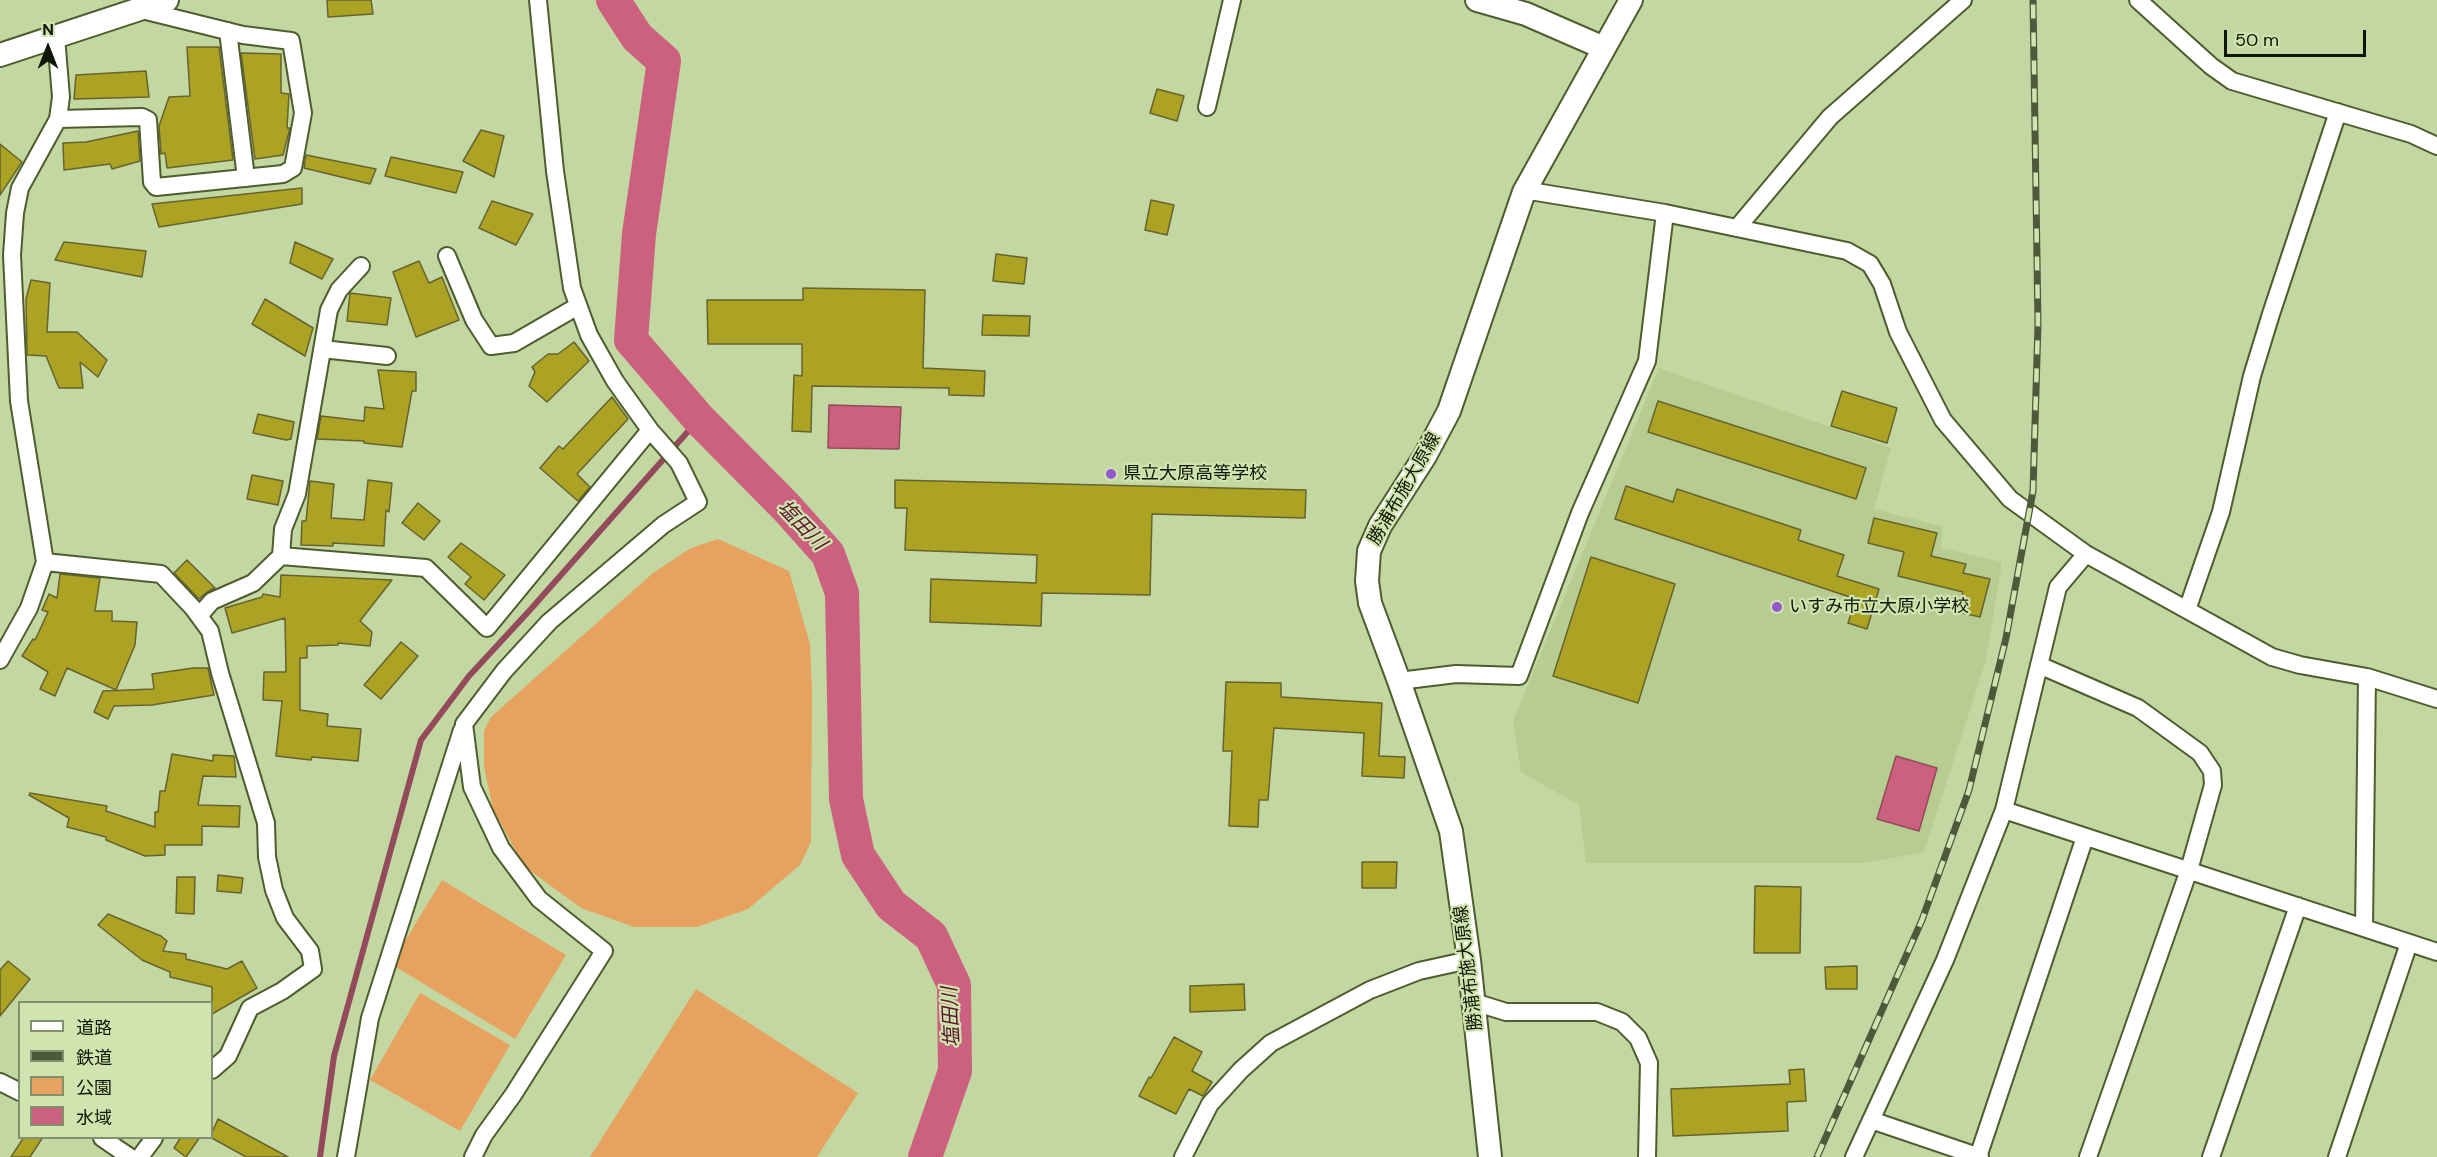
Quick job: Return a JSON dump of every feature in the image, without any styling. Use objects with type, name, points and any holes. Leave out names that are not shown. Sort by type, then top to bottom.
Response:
[{"type":"main road","points":[[1477,0],[1526,14],[1604,48]]},
{"type":"main road","name":"勝浦布施大原線","points":[[1490,1157],[1469,960],[1451,831],[1400,681],[1370,603],[1367,580],[1370,551],[1380,526],[1425,456],[1449,411],[1524,192],[1631,0]]},
{"type":"main road","points":[[0,55],[150,3]]},
{"type":"street","points":[[346,1157],[370,1018],[464,724],[504,671],[549,622],[663,525],[698,502],[676,459],[650,430],[615,381],[589,335],[572,288],[555,171],[538,0]]},
{"type":"street","points":[[1207,107],[1232,0]]},
{"type":"street","points":[[1737,228],[1830,117],[1963,0]]},
{"type":"street","points":[[2138,0],[2211,66],[2232,81],[2411,134],[2437,146]]},
{"type":"street","points":[[58,119],[142,117],[148,120],[152,182],[156,187],[283,174],[293,168],[303,113],[291,41],[228,31],[150,3]]},
{"type":"street","points":[[228,31],[246,178]]},
{"type":"street","points":[[0,660],[29,608],[45,562],[19,401],[12,255],[15,213],[20,188],[58,119],[61,97],[56,37]]},
{"type":"street","points":[[2187,610],[2221,512],[2252,376],[2338,112]]},
{"type":"street","points":[[1524,192],[1665,213],[1847,251],[1870,264],[1882,284],[1898,332],[1943,420],[2010,499],[2086,554],[2272,657],[2300,665],[2367,677],[2437,699]]},
{"type":"street","points":[[1400,681],[1456,674],[1519,676],[1580,513],[1647,360],[1665,213]]},
{"type":"street","points":[[447,256],[474,320],[491,346],[514,343],[578,306]]},
{"type":"street","points":[[199,616],[212,601],[253,583],[281,556],[284,529],[297,494],[328,310],[339,290],[361,266]]},
{"type":"street","points":[[322,348],[387,356]]},
{"type":"street","points":[[281,556],[426,568],[487,628],[650,430]]},
{"type":"street","points":[[1854,1157],[1945,960],[2004,810],[2058,587],[2086,554]]},
{"type":"street","points":[[45,562],[162,574],[210,631],[220,673],[266,823],[267,857],[274,890],[285,918],[310,951],[313,969],[282,992],[250,1008],[228,1056],[213,1069]]},
{"type":"street","points":[[2039,665],[2138,708],[2200,753],[2212,771],[2213,785],[2188,870],[2088,1157]]},
{"type":"street","points":[[2364,928],[2367,677]]},
{"type":"street","points":[[464,724],[472,787],[501,848],[538,899],[604,951],[513,1095],[484,1135],[473,1157]]},
{"type":"street","points":[[2004,810],[2437,952]]},
{"type":"street","points":[[1871,1120],[1979,1157],[2085,837]]},
{"type":"street","points":[[2211,1157],[2298,906]]},
{"type":"street","points":[[2337,1157],[2409,943]]},
{"type":"street","points":[[1183,1157],[1210,1104],[1241,1070],[1271,1043],[1371,990],[1419,971],[1469,960]]},
{"type":"street","points":[[1474,1002],[1506,1012],[1597,1012],[1622,1022],[1638,1038],[1649,1062],[1647,1156]]},
{"type":"street","points":[[0,1082],[18,1091]]},
{"type":"street","points":[[105,1139],[130,1157]]},
{"type":"street","points":[[140,1157],[153,1139]]},
{"type":"shaded area","name":"いすみ市立大原小学校","points":[[1659,368],[1891,448],[1874,509],[1942,526],[1941,548],[2002,562],[1986,660],[1924,852],[1864,863],[1586,863],[1579,805],[1521,772],[1513,721]]},
{"type":"green space","points":[[718,539],[789,571],[810,644],[811,842],[800,865],[748,909],[697,927],[634,927],[581,908],[524,866],[493,809],[484,767],[484,731],[491,717],[653,573],[691,548]]},
{"type":"green space","points":[[442,880],[566,955],[515,1039],[391,964]]},
{"type":"green space","points":[[696,989],[858,1093],[817,1157],[590,1157]]},
{"type":"green space","points":[[420,993],[510,1045],[460,1131],[370,1080]]},
{"type":"water","points":[[829,405],[901,407],[899,449],[828,448]]},
{"type":"water","points":[[1896,756],[1937,768],[1919,831],[1877,819]]},
{"type":"building","points":[[327,0],[371,0],[373,14],[328,17]]},
{"type":"building","points":[[187,47],[219,47],[233,160],[167,168],[165,153],[161,154],[159,126],[169,97],[190,96]]},
{"type":"building","points":[[241,53],[281,54],[281,93],[289,94],[287,128],[290,128],[283,155],[255,159]]},
{"type":"building","points":[[146,71],[149,97],[74,99],[76,75]]},
{"type":"building","points":[[1157,89],[1184,96],[1177,121],[1150,113]]},
{"type":"building","points":[[481,130],[504,136],[494,177],[463,161]]},
{"type":"building","points":[[138,131],[140,161],[112,169],[110,164],[64,170],[63,143],[86,142]]},
{"type":"building","points":[[0,144],[22,162],[0,195]]},
{"type":"building","points":[[306,155],[376,169],[370,184],[304,168]]},
{"type":"building","points":[[391,157],[463,172],[456,193],[385,176]]},
{"type":"building","points":[[302,188],[302,204],[159,227],[152,204]]},
{"type":"building","points":[[1151,200],[1174,205],[1167,235],[1145,230]]},
{"type":"building","points":[[492,201],[533,214],[516,245],[479,228]]},
{"type":"building","points":[[64,242],[146,251],[142,277],[55,260]]},
{"type":"building","points":[[295,242],[333,259],[322,279],[290,263]]},
{"type":"building","points":[[996,254],[1027,258],[1024,284],[993,281]]},
{"type":"building","points":[[419,261],[429,283],[442,277],[459,320],[416,337],[393,272]]},
{"type":"building","points":[[31,280],[50,283],[47,332],[77,332],[107,360],[98,377],[80,362],[83,388],[59,388],[46,356],[27,355],[26,299]]},
{"type":"building","points":[[803,288],[925,290],[923,368],[985,371],[984,396],[949,395],[949,388],[812,386],[811,432],[792,431],[794,375],[802,376],[802,344],[708,344],[707,300],[803,300]]},
{"type":"building","points":[[350,293],[391,298],[387,325],[347,321]]},
{"type":"building","points":[[265,299],[313,328],[305,356],[252,324]]},
{"type":"building","points":[[983,315],[1030,316],[1029,336],[982,335]]},
{"type":"building","points":[[574,342],[589,361],[547,402],[529,386],[535,372],[532,367],[548,354],[558,354]]},
{"type":"building","points":[[378,370],[416,372],[416,391],[412,391],[402,447],[364,443],[364,441],[317,439],[321,416],[364,421],[365,407],[384,409]]},
{"type":"building","points":[[1842,391],[1897,408],[1887,443],[1831,426]]},
{"type":"building","points":[[612,397],[628,419],[577,474],[590,487],[578,501],[540,468],[559,446],[563,449]]},
{"type":"building","points":[[1658,401],[1866,468],[1856,499],[1648,432]]},
{"type":"building","points":[[258,414],[294,422],[291,439],[253,433]]},
{"type":"building","points":[[252,475],[283,481],[278,505],[247,499]]},
{"type":"building","points":[[368,480],[392,483],[389,512],[386,510],[384,546],[333,543],[333,546],[301,545],[302,521],[306,521],[310,481],[334,484],[331,518],[364,520]]},
{"type":"building","points":[[895,480],[1306,490],[1305,518],[1152,514],[1150,595],[1042,593],[1041,626],[930,622],[931,579],[1036,583],[1037,555],[905,550],[907,508],[895,508]]},
{"type":"building","points":[[1626,486],[1673,502],[1677,489],[1801,530],[1798,540],[1844,555],[1837,576],[1879,589],[1867,629],[1848,623],[1856,599],[1615,519]]},
{"type":"building","points":[[418,503],[440,521],[424,540],[402,523]]},
{"type":"building","points":[[1874,518],[1937,533],[1931,556],[1966,564],[1963,573],[1990,579],[1980,617],[1958,612],[1963,592],[1898,576],[1904,552],[1868,543]]},
{"type":"building","points":[[461,543],[505,575],[484,600],[465,584],[471,577],[448,557]]},
{"type":"building","points":[[1591,557],[1675,584],[1638,703],[1553,676]]},
{"type":"building","points":[[187,560],[215,588],[199,599],[174,573]]},
{"type":"building","points":[[60,574],[100,578],[95,611],[112,611],[112,621],[137,622],[135,645],[116,690],[67,668],[55,696],[40,689],[48,672],[22,656],[33,639],[35,640],[48,612],[42,610],[49,594],[57,598]]},
{"type":"building","points":[[281,575],[392,580],[360,621],[372,632],[370,646],[338,643],[338,645],[307,646],[307,658],[300,658],[300,710],[328,714],[327,726],[361,729],[358,761],[312,757],[311,760],[276,756],[282,701],[263,700],[264,672],[286,672],[285,618],[232,633],[225,608],[262,597],[263,594],[280,597]]},
{"type":"building","points":[[401,642],[418,656],[381,699],[364,685]]},
{"type":"building","points":[[208,668],[214,695],[152,705],[114,706],[108,719],[94,712],[103,691],[154,689],[152,674]]},
{"type":"building","points":[[1226,682],[1281,683],[1281,697],[1382,703],[1379,756],[1405,757],[1404,778],[1362,776],[1364,733],[1274,728],[1268,800],[1259,800],[1258,827],[1229,826],[1232,751],[1223,751]]},
{"type":"building","points":[[172,754],[213,761],[213,755],[234,756],[236,777],[203,776],[198,805],[240,806],[239,827],[202,826],[202,845],[165,845],[165,855],[145,856],[106,840],[106,837],[67,827],[69,818],[29,795],[30,793],[107,806],[106,811],[155,827],[155,812],[158,812],[160,791],[165,791]]},
{"type":"building","points":[[1362,862],[1397,862],[1396,888],[1362,888]]},
{"type":"building","points":[[218,875],[243,878],[241,893],[217,891]]},
{"type":"building","points":[[177,877],[195,877],[194,914],[176,913]]},
{"type":"building","points":[[1755,886],[1801,887],[1800,953],[1754,953]]},
{"type":"building","points":[[108,914],[161,936],[167,941],[163,951],[186,954],[186,959],[227,969],[242,961],[257,988],[213,1013],[212,987],[170,977],[170,972],[142,960],[98,925]]},
{"type":"building","points":[[8,961],[30,979],[0,1016],[0,970]]},
{"type":"building","points":[[1857,966],[1857,989],[1826,989],[1825,967]]},
{"type":"building","points":[[1244,984],[1245,1010],[1190,1012],[1190,986]]},
{"type":"building","points":[[1174,1037],[1202,1052],[1192,1071],[1212,1082],[1203,1096],[1189,1089],[1176,1114],[1139,1096]]},
{"type":"building","points":[[1804,1069],[1806,1101],[1787,1102],[1788,1131],[1673,1136],[1671,1089],[1790,1084],[1789,1070]]},
{"type":"building","points":[[218,1119],[288,1157],[246,1157],[213,1139],[213,1130]]},
{"type":"building","points":[[23,1139],[42,1139],[30,1157],[11,1157]]},
{"type":"building","points":[[180,1139],[199,1139],[186,1157],[174,1148]]},
{"type":"waterway","name":"塩田川","points":[[613,0],[637,37],[664,61],[639,234],[631,340],[699,419],[787,508],[828,554],[842,593],[846,799],[858,855],[891,905],[931,936],[954,985],[955,1071],[925,1157]]},
{"type":"waterway","points":[[320,1157],[334,1056],[421,740],[469,676],[699,419]]},
{"type":"railway","points":[[1817,1157],[1922,920],[1969,790],[2006,638],[2033,491],[2038,324],[2033,0]]},
{"type":"place","name":"県立大原高等学校","points":[[1111,474]]},
{"type":"place","name":"いすみ市立大原小学校","points":[[1777,607]]}]
